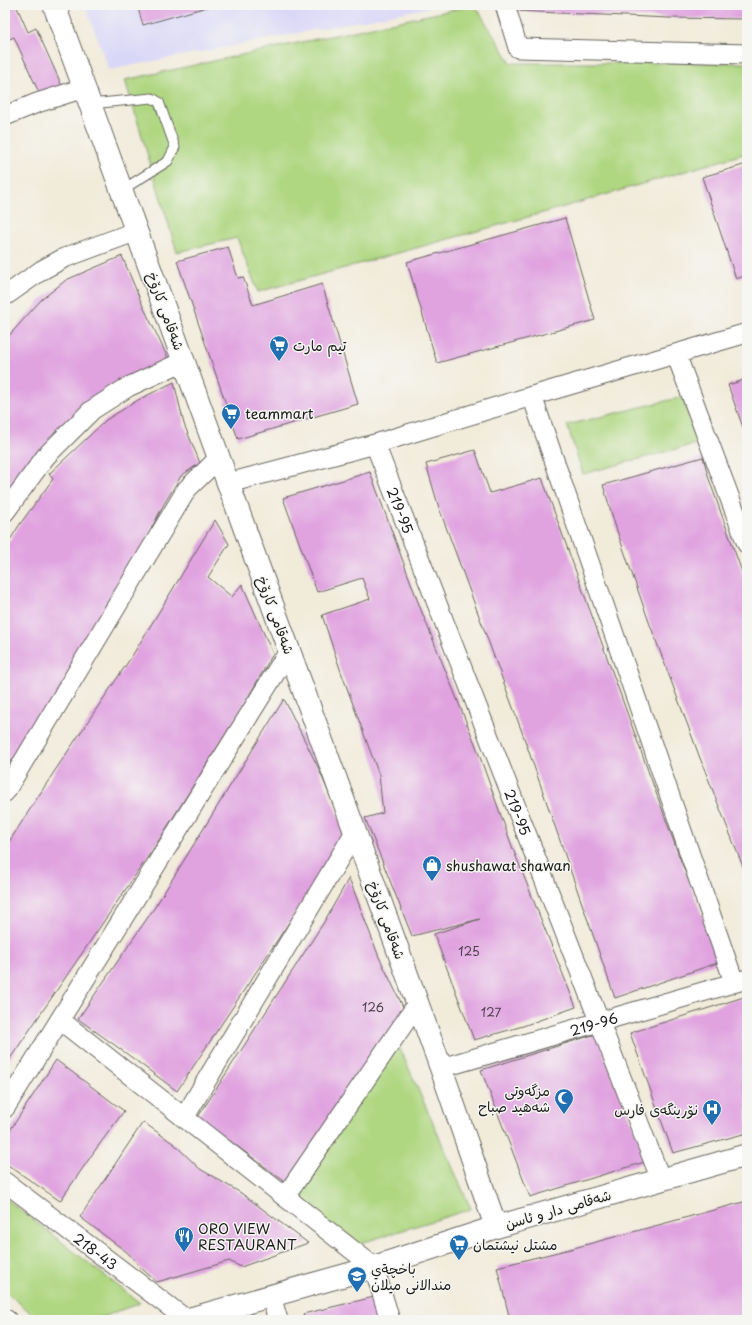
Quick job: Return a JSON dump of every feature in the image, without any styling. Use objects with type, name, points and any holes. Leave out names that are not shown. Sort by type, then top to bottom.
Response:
[{"type":"street","name":"شەقامی کارۆخ","points":[[54,5],[418,1004],[496,1227]]},
{"type":"street","points":[[505,5],[518,48],[747,54]]},
{"type":"street","points":[[5,116],[37,103],[87,96]]},
{"type":"street","points":[[5,296],[42,270],[64,258],[137,232]]},
{"type":"street","points":[[228,483],[375,444],[747,333]]},
{"type":"street","points":[[676,354],[747,544]]},
{"type":"street","points":[[5,512],[46,456],[92,410],[128,387],[184,361]]},
{"type":"street","points":[[532,396],[740,980]]},
{"type":"street","name":"219-95","points":[[375,444],[661,1180]]},
{"type":"street","points":[[5,792],[187,489],[219,458]]},
{"type":"street","points":[[5,1108],[289,651]]},
{"type":"street","points":[[184,1118],[355,832]]},
{"type":"street","name":"219-96","points":[[441,1068],[740,980]]},
{"type":"street","points":[[285,1197],[418,1004]]},
{"type":"street","points":[[60,1020],[374,1267],[390,1320]]},
{"type":"street","name":"شەقامی دار و ئاسن","points":[[186,1320],[374,1267],[496,1227],[747,1155]]},
{"type":"street","name":"218-43","points":[[5,1182],[186,1320]]},
{"type":"street","points":[[272,1296],[278,1320]]},
{"type":"lane","points":[[87,96],[152,98],[159,102],[175,146],[168,161],[122,190]]},
{"type":"shaded area","points":[[85,5],[441,5],[109,70]]},
{"type":"green space","points":[[475,5],[511,63],[747,63],[747,153],[564,207],[258,292],[237,238],[177,252],[125,80]]},
{"type":"green space","points":[[682,397],[699,443],[583,474],[567,425]]},
{"type":"green space","points":[[398,1044],[471,1209],[358,1244],[291,1202]]},
{"type":"green space","points":[[5,1198],[140,1303],[94,1320],[39,1320],[5,1291]]},
{"type":"building","points":[[5,5],[16,5],[28,32],[36,28],[62,86],[40,95],[14,37],[5,41]]},
{"type":"building","points":[[137,5],[214,5],[143,25]]},
{"type":"building","points":[[515,5],[747,5],[747,19],[669,18],[516,11]]},
{"type":"building","points":[[747,164],[747,275],[736,279],[702,177]]},
{"type":"building","points":[[565,218],[595,320],[437,363],[407,262]]},
{"type":"building","name":"تيم مارت","points":[[228,247],[238,278],[243,277],[253,305],[322,284],[358,404],[238,439],[177,261]]},
{"type":"building","points":[[122,256],[142,304],[168,358],[8,493],[5,491],[5,340],[41,300],[66,280]]},
{"type":"building","points":[[747,379],[747,439],[728,385]]},
{"type":"building","points":[[174,382],[184,424],[200,463],[181,476],[152,527],[136,570],[53,703],[5,770],[5,548],[20,524],[53,479],[49,474],[106,420],[138,400]]},
{"type":"building","points":[[475,450],[490,493],[542,478],[679,856],[720,962],[615,998],[522,732],[439,508],[426,464]]},
{"type":"building","points":[[703,457],[709,479],[747,586],[747,877],[649,622],[616,528],[603,485]]},
{"type":"building","points":[[370,472],[421,610],[476,746],[513,849],[576,1007],[523,1026],[474,1040],[434,934],[480,919],[412,936],[365,818],[383,813],[379,775],[322,615],[370,599],[362,578],[317,592],[283,498]]},
{"type":"building","points":[[215,520],[229,544],[208,577],[232,597],[242,584],[273,654],[243,706],[156,845],[5,1066],[5,848],[132,656]]},
{"type":"building","points":[[284,699],[318,767],[347,837],[177,1091],[78,1019],[155,907]]},
{"type":"building","points":[[349,878],[379,957],[407,1015],[288,1184],[198,1117],[324,922]]},
{"type":"building","points":[[747,996],[747,1133],[673,1153],[630,1033]]},
{"type":"building","name":"مزگه‌وتی شه‌هید صباح","points":[[596,1034],[648,1161],[530,1197],[481,1070]]},
{"type":"building","points":[[56,1060],[124,1111],[60,1201],[5,1163],[5,1138]]},
{"type":"building","points":[[143,1122],[174,1144],[200,1169],[241,1193],[308,1243],[241,1267],[229,1261],[157,1282],[140,1267],[128,1253],[80,1217]]},
{"type":"building","points":[[747,1201],[747,1320],[510,1320],[497,1267],[570,1249]]},
{"type":"building","points":[[374,1297],[381,1320],[305,1320],[303,1314]]},
{"type":"place","name":"تيم مارت","points":[[279,362]]},
{"type":"place","name":"teammart","points":[[231,430]]},
{"type":"place","name":"shushawat shawan","points":[[432,882]]},
{"type":"place","name":"مزگه‌وتی شه‌هید صباح","points":[[564,1115]]},
{"type":"place","name":"نۆرینگەی فارس","points":[[712,1126]]},
{"type":"place","name":"ORO VIEW RESTAURANT","points":[[184,1253]]},
{"type":"place","name":"مشتل نيشتمان","points":[[459,1261]]},
{"type":"place","name":"باخچةي مندالانى ميلان","points":[[357,1293]]}]
